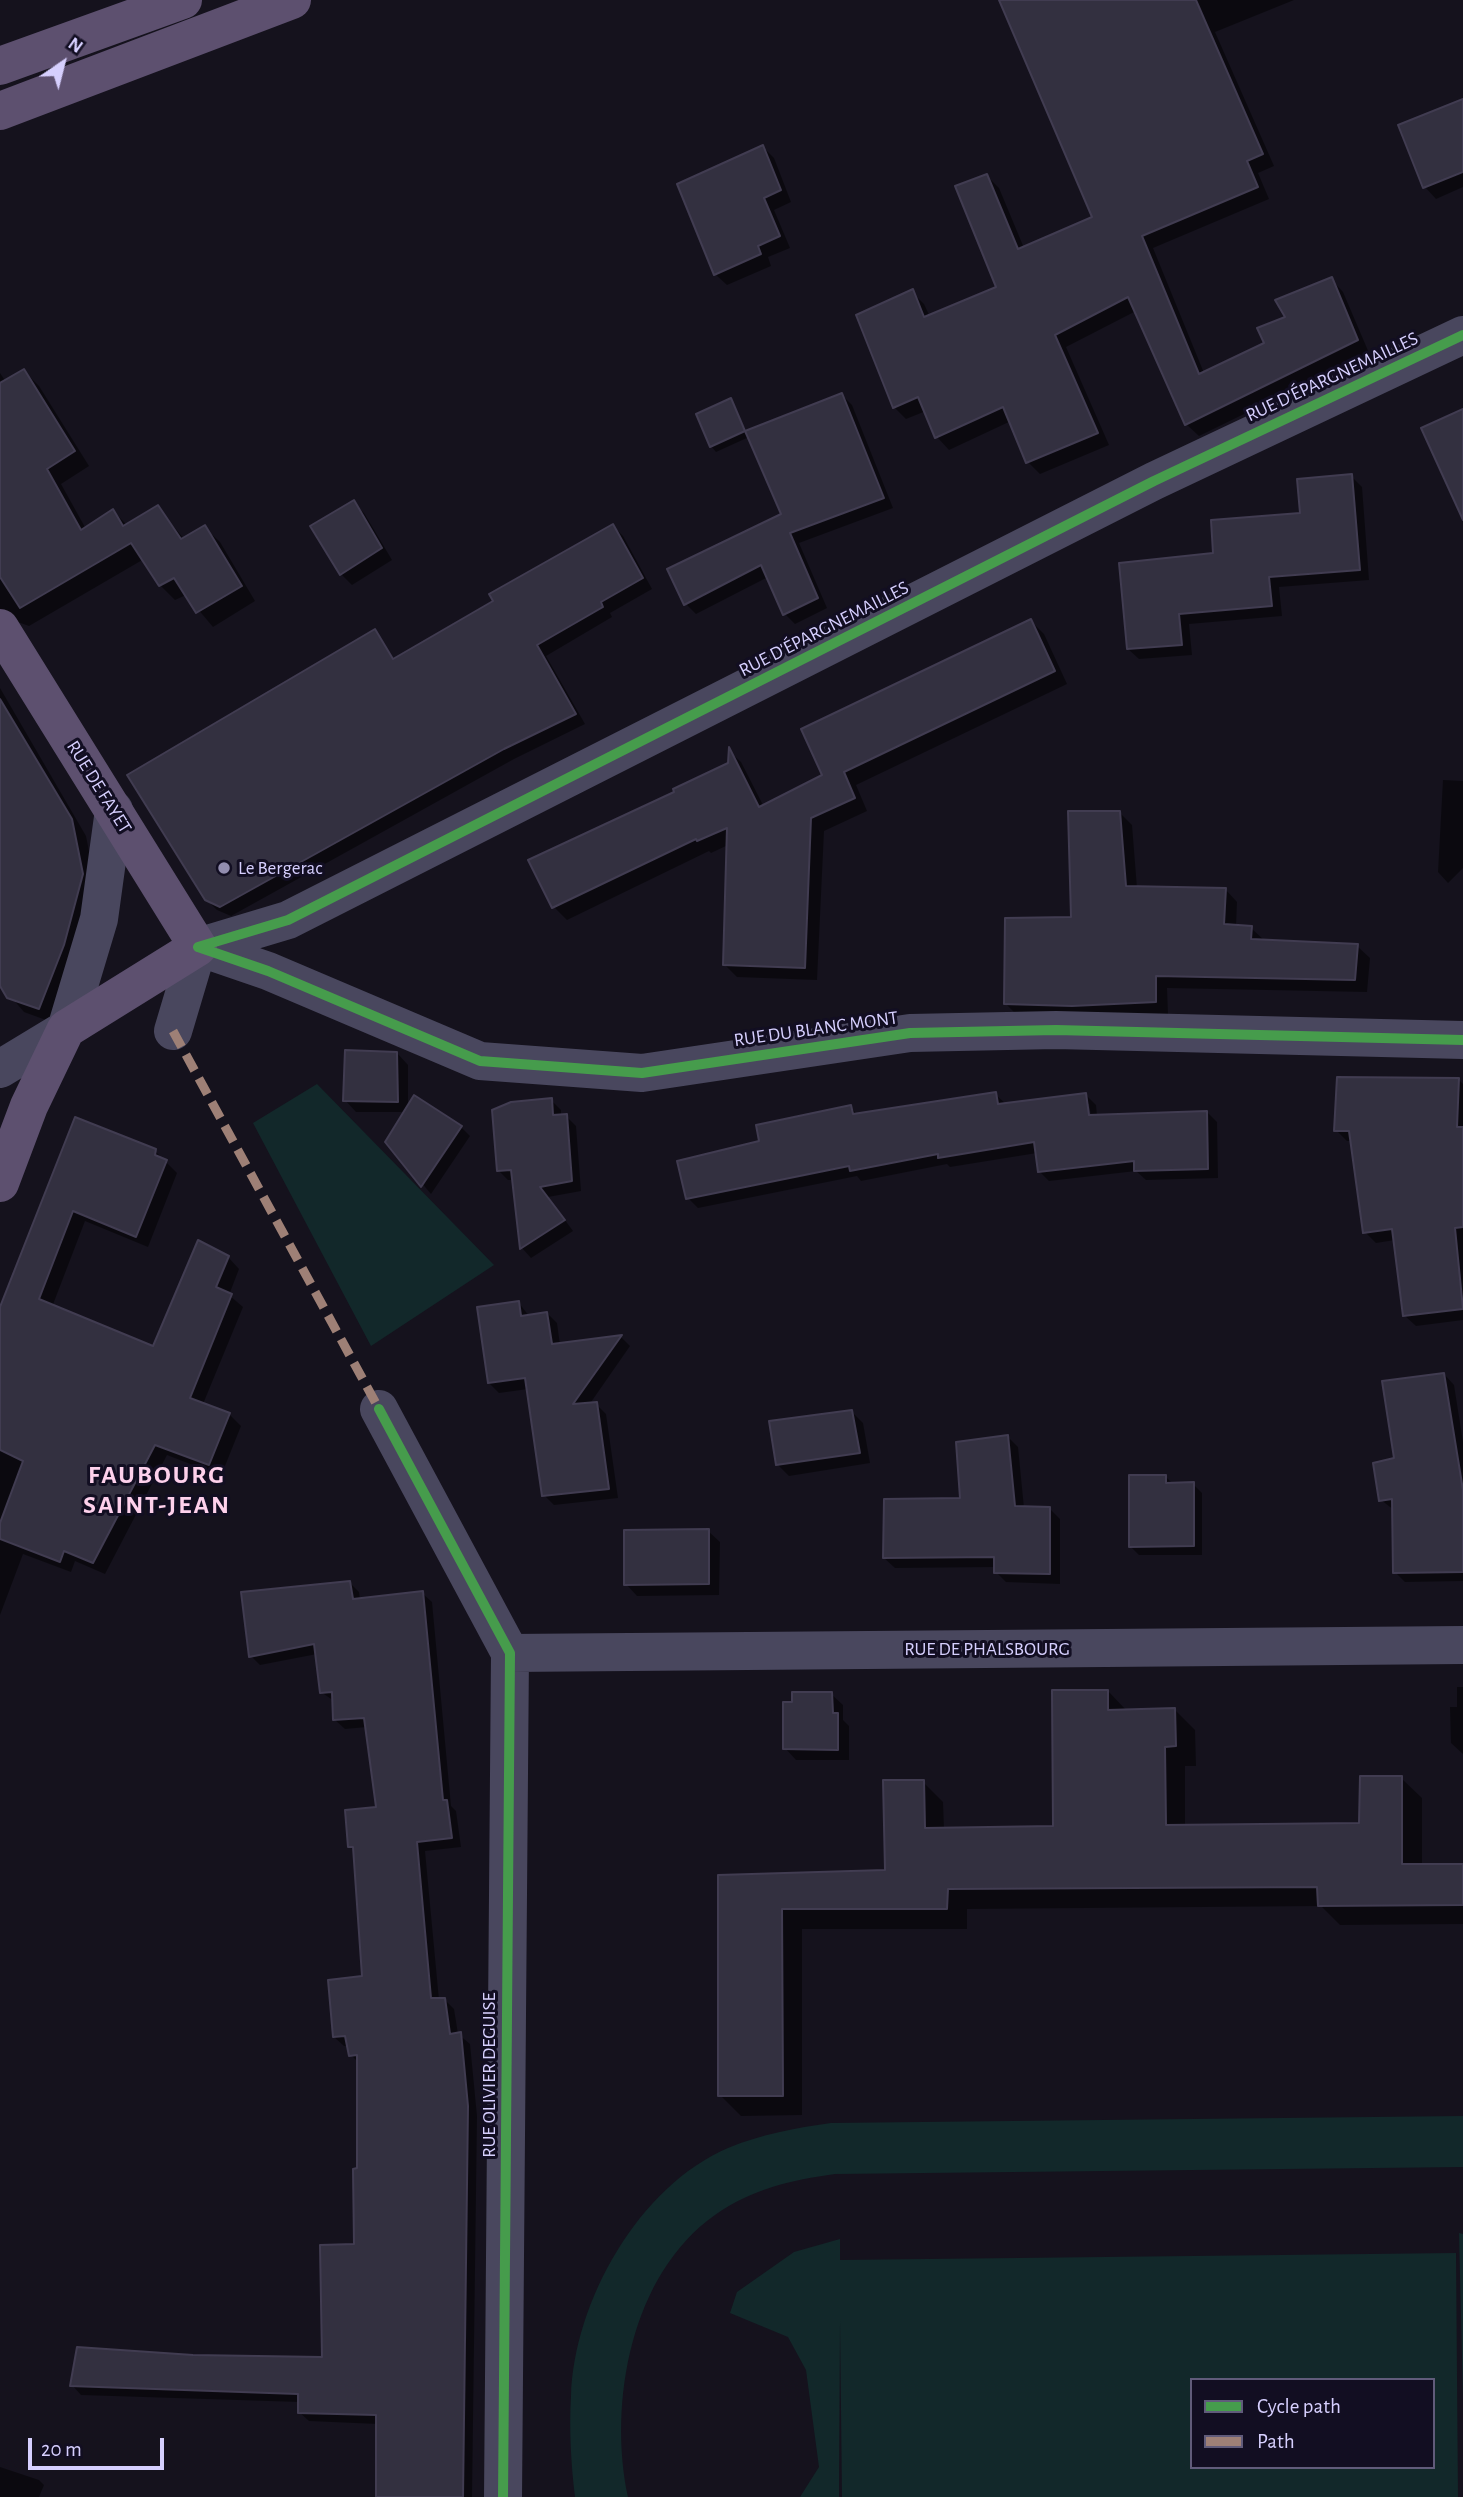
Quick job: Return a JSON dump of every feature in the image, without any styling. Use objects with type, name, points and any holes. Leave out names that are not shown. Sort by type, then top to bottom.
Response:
[{"type":"main road","points":[[0,66],[183,0]]},
{"type":"main road","points":[[0,111],[292,0]]},
{"type":"main road","name":"RUE DE FAYET","points":[[0,628],[198,947]]},
{"type":"main road","points":[[0,1183],[29,1106],[66,1029],[198,947]]},
{"type":"street","name":"RUE D'ÉPARGNEMAILLES","points":[[198,947],[288,920],[1154,481],[1463,335]]},
{"type":"street","points":[[0,1069],[66,1029],[99,919],[114,810]]},
{"type":"street","points":[[173,1031],[198,947]]},
{"type":"street","name":"RUE DU BLANC MONT","points":[[198,947],[268,971],[480,1061],[642,1073],[923,1032],[1056,1030],[1463,1041]]},
{"type":"street","points":[[379,1409],[510,1653]]},
{"type":"street","name":"RUE DE PHALSBOURG","points":[[510,1653],[1463,1645]]},
{"type":"street","name":"RUE OLIVIER DEGUISE","points":[[503,2497],[510,1653]]},
{"type":"green space","points":[[317,1084],[494,1265],[371,1346],[253,1123]]},
{"type":"green space","points":[[1463,2116],[1463,2167],[835,2174],[787,2183],[743,2198],[715,2215],[686,2240],[663,2271],[645,2305],[632,2343],[621,2422],[628,2497],[575,2497],[570,2421],[575,2360],[584,2323],[599,2286],[617,2251],[640,2218],[666,2189],[696,2166],[728,2148],[779,2132],[831,2123]]},
{"type":"green space","points":[[1459,2233],[1463,2234],[1463,2400]]},
{"type":"green space","points":[[840,2239],[840,2260],[1456,2253],[1458,2497],[842,2497],[840,2321],[839,2497],[800,2497],[819,2467],[806,2370],[788,2337],[730,2313],[737,2292],[794,2252]]},
{"type":"building","points":[[999,0],[1196,0],[1263,154],[1247,161],[1258,187],[1142,236],[1199,374],[1264,343],[1257,328],[1285,317],[1275,300],[1332,277],[1358,340],[1185,425],[1128,297],[1055,335],[1098,433],[1026,463],[1003,407],[935,438],[918,397],[893,408],[856,315],[913,289],[924,317],[996,287],[955,186],[987,174],[1018,249],[1092,217]]},
{"type":"building","points":[[1463,99],[1463,172],[1423,188],[1398,125]]},
{"type":"building","points":[[763,145],[781,190],[764,198],[780,236],[758,246],[761,254],[714,275],[677,184]]},
{"type":"building","points":[[24,369],[75,451],[47,469],[81,530],[113,509],[123,526],[158,505],[181,539],[205,525],[242,586],[196,613],[174,578],[159,586],[131,543],[20,608],[0,577],[0,383]]},
{"type":"building","points":[[842,393],[884,498],[790,533],[818,598],[783,615],[761,565],[684,605],[667,569],[781,514],[745,431]]},
{"type":"building","points":[[731,398],[745,431],[710,447],[696,414]]},
{"type":"building","points":[[1463,409],[1463,520],[1421,428]]},
{"type":"building","points":[[1352,474],[1360,570],[1269,577],[1272,606],[1179,614],[1182,645],[1127,649],[1119,563],[1213,553],[1211,520],[1300,513],[1297,479]]},
{"type":"building","points":[[354,500],[382,548],[340,575],[310,526]]},
{"type":"building","points":[[613,524],[643,578],[601,602],[603,607],[537,645],[576,714],[504,749],[220,907],[205,900],[127,775],[375,629],[393,659],[493,601],[489,594]]},
{"type":"building","points":[[1031,619],[1055,671],[844,772],[855,798],[811,818],[805,968],[723,965],[727,828],[697,841],[696,839],[552,908],[528,860],[674,792],[673,789],[728,763],[729,747],[759,807],[822,775],[801,729]]},
{"type":"building","points":[[0,699],[72,819],[83,874],[64,945],[39,1009],[7,998],[0,986]]},
{"type":"building","points":[[1068,811],[1120,811],[1126,886],[1226,888],[1224,924],[1252,926],[1251,939],[1358,944],[1355,980],[1156,976],[1156,1002],[1072,1006],[1004,1004],[1005,918],[1071,917]]},
{"type":"building","points":[[345,1050],[397,1052],[398,1102],[343,1101]]},
{"type":"building","points":[[1337,1077],[1459,1078],[1457,1127],[1463,1127],[1463,1227],[1455,1228],[1463,1309],[1403,1316],[1392,1229],[1363,1233],[1349,1131],[1334,1131]]},
{"type":"building","points":[[996,1092],[998,1104],[1086,1093],[1089,1115],[1207,1111],[1208,1169],[1134,1171],[1134,1161],[1038,1172],[1034,1142],[938,1158],[938,1154],[850,1171],[849,1166],[686,1199],[677,1161],[759,1141],[756,1125],[851,1105],[853,1114]]},
{"type":"building","points":[[414,1095],[462,1126],[421,1187],[385,1142]]},
{"type":"building","points":[[552,1098],[553,1115],[567,1114],[572,1181],[540,1187],[565,1220],[520,1249],[511,1170],[497,1171],[492,1110],[511,1102]]},
{"type":"building","points":[[75,1117],[156,1149],[155,1155],[167,1160],[136,1237],[73,1211],[39,1299],[153,1346],[198,1240],[229,1256],[216,1287],[232,1294],[190,1398],[230,1413],[209,1465],[155,1445],[93,1563],[64,1551],[60,1562],[0,1539],[0,1523],[23,1461],[0,1450],[0,1307]]},
{"type":"building","points":[[519,1301],[521,1316],[547,1312],[552,1344],[622,1335],[573,1404],[597,1402],[609,1489],[542,1496],[525,1378],[488,1383],[477,1307]]},
{"type":"building","points":[[1444,1373],[1463,1490],[1463,1572],[1393,1573],[1392,1499],[1379,1501],[1373,1463],[1394,1458],[1382,1381]]},
{"type":"building","points":[[852,1410],[860,1453],[776,1465],[769,1421]]},
{"type":"building","points":[[1008,1435],[1015,1506],[1050,1507],[1050,1574],[994,1573],[994,1557],[883,1558],[884,1499],[960,1498],[956,1442]]},
{"type":"building","points":[[1129,1475],[1166,1475],[1166,1483],[1194,1482],[1194,1546],[1129,1547]]},
{"type":"building","points":[[709,1529],[709,1584],[624,1585],[624,1530]]},
{"type":"building","points":[[350,1581],[353,1599],[423,1591],[443,1800],[447,1800],[452,1838],[417,1842],[431,1998],[445,1998],[450,2034],[461,2032],[468,2106],[463,2497],[376,2497],[376,2415],[298,2413],[298,2394],[70,2386],[77,2347],[193,2355],[322,2357],[320,2245],[354,2244],[353,2169],[357,2168],[357,2055],[349,2056],[345,2036],[333,2037],[328,1980],[362,1976],[353,1847],[348,1847],[345,1810],[376,1807],[364,1718],[333,1720],[332,1692],[320,1693],[314,1644],[249,1657],[241,1592]]},
{"type":"building","points":[[1052,1690],[1108,1690],[1108,1710],[1175,1708],[1176,1746],[1165,1747],[1166,1825],[1359,1823],[1360,1776],[1402,1776],[1402,1864],[1463,1864],[1463,1905],[1318,1906],[1317,1887],[948,1889],[947,1909],[782,1909],[783,2096],[718,2096],[718,1875],[885,1870],[883,1780],[924,1780],[925,1828],[1053,1826]]},
{"type":"building","points":[[792,1692],[832,1692],[833,1713],[838,1713],[838,1750],[783,1749],[783,1702],[792,1702]]},
{"type":"marked path","points":[[173,1031],[379,1409]]},
{"type":"cycle path","points":[[198,947],[288,920],[1154,481],[1463,335]]},
{"type":"cycle path","points":[[198,947],[268,971],[480,1061],[642,1073],[910,1033],[1056,1030],[1463,1040]]},
{"type":"cycle path","points":[[379,1409],[510,1653],[503,2497]]},
{"type":"place","name":"Le Bergerac","points":[[224,868]]},
{"type":"district","name":"FAUBOURG SAINT-JEAN","points":[[157,1490]]}]
